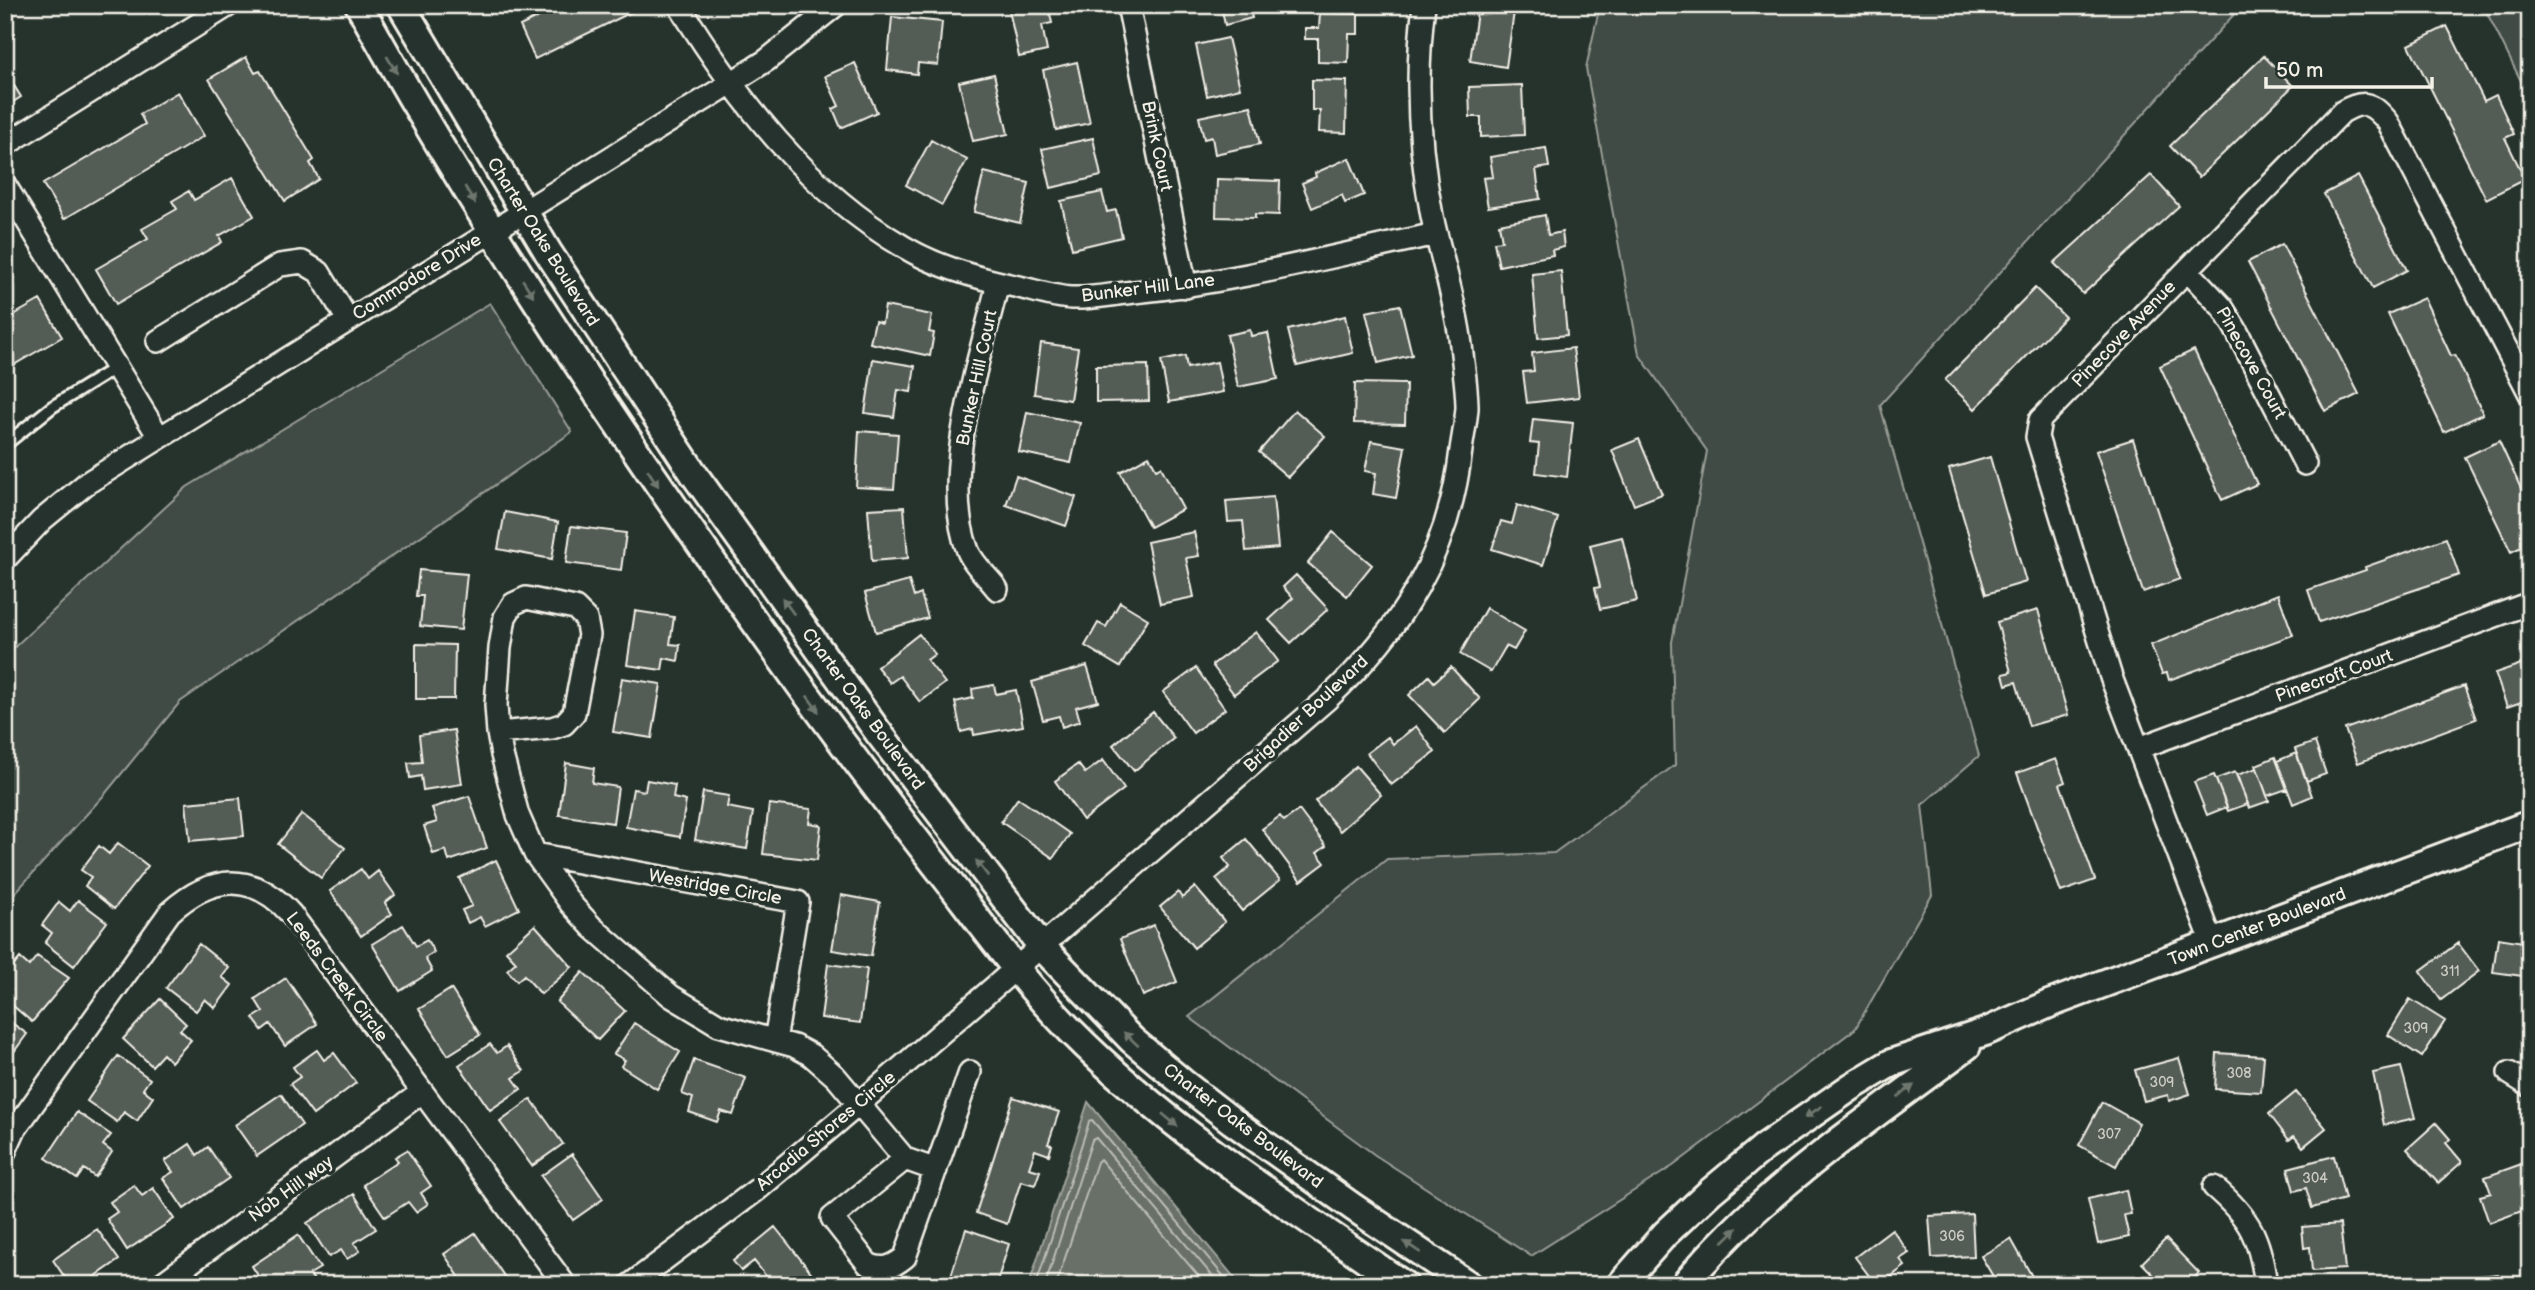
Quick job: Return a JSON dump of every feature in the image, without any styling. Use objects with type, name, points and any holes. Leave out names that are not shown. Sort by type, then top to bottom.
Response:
[{"type":"street","points":[[5,145],[229,5]]},
{"type":"street","name":"Charter Oaks Boulevard","points":[[359,5],[492,231],[666,498],[847,751],[1016,969],[1071,1030],[1129,1086],[1188,1135],[1404,1285]]},
{"type":"street","name":"Charter Oaks Boulevard","points":[[401,5],[523,211],[696,477],[878,732],[1042,947],[1132,1040],[1182,1082],[1342,1199],[1469,1285]]},
{"type":"street","name":"Bunker Hill Lane","points":[[679,5],[704,47],[753,113],[808,174],[857,216],[906,248],[961,273],[1071,298],[1186,287],[1436,234]]},
{"type":"street","name":"Commodore Drive","points":[[5,559],[42,520],[87,483],[731,83],[767,60],[836,5]]},
{"type":"street","name":"Brink Court","points":[[1128,5],[1186,287]]},
{"type":"street","name":"Brigadier Boulevard","points":[[1016,969],[1359,669],[1394,626],[1422,580],[1444,531],[1458,478],[1466,408],[1461,342],[1423,166],[1418,110],[1420,35],[1424,5]]},
{"type":"street","name":"Pinecove Avenue","points":[[2213,944],[2111,677],[2037,437],[2040,420],[2342,112],[2365,103],[2379,110],[2388,122],[2530,394]]},
{"type":"street","points":[[5,185],[159,436]]},
{"type":"street","points":[[158,341],[280,265],[302,262],[319,272],[348,320]]},
{"type":"street","name":"Pinecove Court","points":[[2187,270],[2222,307],[2235,328],[2305,464]]},
{"type":"street","name":"Bunker Hill Court","points":[[997,589],[968,553],[957,513],[964,424],[998,283]]},
{"type":"street","points":[[498,733],[552,728],[564,724],[574,713],[589,635],[586,619],[575,608],[526,598],[513,604],[505,617],[496,705],[498,733],[508,784],[534,854],[570,904],[592,927],[671,996],[719,1025],[794,1046],[811,1055],[836,1077],[905,1159],[936,1170]]},
{"type":"street","name":"Pinecroft Court","points":[[2139,748],[2530,603]]},
{"type":"street","name":"Town Center Boulevard","points":[[1620,1285],[1665,1234],[1763,1148],[1891,1063],[1985,1032],[2049,1004],[2530,824]]},
{"type":"street","name":"Westridge Circle","points":[[534,854],[798,902],[775,1041]]},
{"type":"street","name":"Leeds Creek Circle","points":[[5,1152],[14,1131],[170,912],[188,896],[211,885],[230,882],[250,885],[267,892],[280,902],[565,1285]]},
{"type":"street","name":"Arcadia Shores Circle","points":[[629,1285],[758,1189],[1016,969]]},
{"type":"street","name":"Town Center Boulevard","points":[[1684,1285],[1779,1189],[1839,1139],[1985,1032]]},
{"type":"street","points":[[905,1159],[832,1218],[868,1264],[877,1268],[887,1268],[905,1257],[970,1072]]},
{"type":"street","points":[[2509,1073],[2530,1086]]},
{"type":"street","name":"Nob Hill way","points":[[160,1285],[422,1092]]},
{"type":"street","points":[[2214,1187],[2238,1208],[2257,1239],[2266,1285]]},
{"type":"lane","points":[[7,443],[52,407],[117,367]]},
{"type":"shaded area","points":[[1600,5],[2280,5],[2237,11],[1880,405],[1979,756],[1922,805],[1932,895],[1855,1029],[1673,1166],[1531,1256],[1375,1155],[1189,1017],[1387,859],[1554,853],[1675,765],[1672,642],[1707,451],[1639,354],[1586,68]]},
{"type":"shaded area","points":[[2483,5],[2530,5],[2530,99]]},
{"type":"shaded area","points":[[490,303],[572,432],[180,702],[105,794],[5,904],[5,696],[9,652],[187,487]]},
{"type":"water","points":[[1088,1102],[1238,1282],[1237,1285],[1029,1285]]},
{"type":"building","points":[[563,5],[636,5],[638,9],[535,59],[520,26]]},
{"type":"building","points":[[1031,5],[1048,5],[1052,23],[1042,25],[1047,51],[1019,57],[1009,10]]},
{"type":"building","points":[[1221,5],[1249,5],[1252,18],[1225,25]]},
{"type":"building","points":[[1478,5],[1515,5],[1506,67],[1470,61]]},
{"type":"building","points":[[1320,13],[1358,14],[1358,34],[1349,34],[1348,63],[1318,62],[1318,39],[1305,39],[1305,28],[1319,28]]},
{"type":"building","points":[[892,17],[942,22],[938,65],[918,63],[917,74],[887,70]]},
{"type":"building","points":[[2447,26],[2484,101],[2496,95],[2514,134],[2505,138],[2525,179],[2486,199],[2409,45]]},
{"type":"building","points":[[1228,38],[1240,88],[1207,96],[1196,45]]},
{"type":"building","points":[[2264,56],[2293,86],[2199,177],[2170,146]]},
{"type":"building","points":[[246,57],[255,73],[260,71],[314,160],[310,163],[319,179],[285,201],[209,79]]},
{"type":"building","points":[[1077,62],[1090,123],[1056,130],[1043,70]]},
{"type":"building","points":[[855,63],[877,112],[841,128],[833,109],[839,106],[825,76]]},
{"type":"building","points":[[5,71],[21,97],[5,107]]},
{"type":"building","points":[[994,74],[1008,134],[973,141],[959,82]]},
{"type":"building","points":[[1312,80],[1347,81],[1346,133],[1319,132],[1320,110],[1312,110]]},
{"type":"building","points":[[1522,85],[1524,135],[1481,137],[1481,117],[1470,117],[1469,87]]},
{"type":"building","points":[[178,92],[204,136],[64,219],[43,184],[145,124],[140,114]]},
{"type":"building","points":[[1251,106],[1260,144],[1215,154],[1212,137],[1204,139],[1199,117]]},
{"type":"building","points":[[1093,138],[1101,176],[1051,188],[1042,149]]},
{"type":"building","points":[[931,140],[967,160],[942,205],[906,185]]},
{"type":"building","points":[[1546,148],[1549,167],[1536,169],[1540,199],[1488,207],[1483,178],[1493,177],[1490,157]]},
{"type":"building","points":[[1349,158],[1364,195],[1345,203],[1342,195],[1312,208],[1302,183],[1316,177],[1315,173]]},
{"type":"building","points":[[984,172],[1029,183],[1020,223],[974,212]]},
{"type":"building","points":[[2151,175],[2179,206],[2083,294],[2054,263]]},
{"type":"building","points":[[2358,176],[2407,270],[2373,288],[2324,194]]},
{"type":"building","points":[[232,178],[254,216],[219,236],[222,242],[116,304],[96,269],[148,239],[142,229],[177,209],[172,201],[189,191],[194,200]]},
{"type":"building","points":[[1217,179],[1280,181],[1279,215],[1255,214],[1255,218],[1216,217]]},
{"type":"building","points":[[1102,192],[1107,212],[1116,210],[1122,237],[1072,249],[1061,201]]},
{"type":"building","points":[[1545,215],[1548,235],[1562,232],[1564,247],[1552,250],[1553,255],[1499,266],[1494,242],[1502,241],[1499,224]]},
{"type":"building","points":[[2282,244],[2359,394],[2325,411],[2248,262]]},
{"type":"building","points":[[1561,271],[1567,335],[1538,338],[1532,274]]},
{"type":"building","points":[[2035,288],[2065,317],[1975,409],[1945,380]]},
{"type":"building","points":[[2424,298],[2451,356],[2455,355],[2483,414],[2444,432],[2388,314]]},
{"type":"building","points":[[40,300],[62,337],[5,370],[5,320]]},
{"type":"building","points":[[1400,305],[1412,355],[1378,363],[1366,312]]},
{"type":"building","points":[[885,306],[932,315],[929,332],[934,333],[930,356],[870,343],[875,321],[882,323]]},
{"type":"building","points":[[1345,316],[1353,353],[1297,366],[1288,330]]},
{"type":"building","points":[[1250,330],[1251,336],[1268,333],[1278,379],[1238,387],[1227,335]]},
{"type":"building","points":[[1041,343],[1078,348],[1070,400],[1034,394]]},
{"type":"building","points":[[1573,348],[1579,397],[1527,403],[1523,372],[1534,371],[1532,353]]},
{"type":"building","points":[[2194,350],[2257,484],[2222,500],[2160,366]]},
{"type":"building","points":[[1185,356],[1187,368],[1217,362],[1223,392],[1169,402],[1161,361]]},
{"type":"building","points":[[873,359],[915,366],[911,392],[898,390],[894,417],[865,413]]},
{"type":"building","points":[[1148,365],[1149,401],[1096,402],[1096,366]]},
{"type":"building","points":[[1355,383],[1406,384],[1405,424],[1354,423]]},
{"type":"building","points":[[1295,410],[1325,436],[1288,477],[1259,452]]},
{"type":"building","points":[[1027,412],[1080,423],[1071,463],[1019,452]]},
{"type":"building","points":[[1533,419],[1573,423],[1567,477],[1536,473],[1539,444],[1530,443]]},
{"type":"building","points":[[859,431],[898,434],[894,489],[856,487]]},
{"type":"building","points":[[1639,439],[1662,494],[1634,505],[1612,450]]},
{"type":"building","points":[[2133,439],[2180,579],[2143,592],[2096,451]]},
{"type":"building","points":[[1371,441],[1405,447],[1396,498],[1373,494],[1376,473],[1365,471]]},
{"type":"building","points":[[2499,441],[2530,508],[2530,543],[2511,552],[2465,457]]},
{"type":"building","points":[[1149,456],[1156,469],[1161,467],[1183,509],[1150,527],[1120,472]]},
{"type":"building","points":[[1990,457],[2026,582],[1986,594],[1949,469]]},
{"type":"building","points":[[1016,476],[1076,497],[1066,526],[1006,505]]},
{"type":"building","points":[[1273,497],[1278,548],[1246,551],[1243,521],[1228,522],[1226,501]]},
{"type":"building","points":[[1517,505],[1558,518],[1543,565],[1492,549],[1501,521],[1512,524]]},
{"type":"building","points":[[904,507],[908,558],[872,561],[868,509]]},
{"type":"building","points":[[505,512],[558,522],[552,559],[498,549]]},
{"type":"building","points":[[571,526],[626,533],[621,570],[566,563]]},
{"type":"building","points":[[1194,532],[1199,556],[1186,558],[1194,597],[1160,604],[1147,542]]},
{"type":"building","points":[[1333,532],[1372,565],[1347,596],[1308,563]]},
{"type":"building","points":[[1622,537],[1637,601],[1600,609],[1595,588],[1600,587],[1590,545]]},
{"type":"building","points":[[2446,538],[2459,575],[2319,622],[2308,590]]},
{"type":"building","points":[[419,570],[467,574],[461,630],[420,626],[423,596],[416,596]]},
{"type":"building","points":[[1296,575],[1328,609],[1291,643],[1269,620],[1293,598],[1283,587]]},
{"type":"building","points":[[909,581],[914,597],[921,594],[928,618],[876,632],[865,593]]},
{"type":"building","points":[[2278,594],[2293,635],[2169,680],[2167,673],[2162,674],[2151,645]]},
{"type":"building","points":[[1120,602],[1148,619],[1120,667],[1085,646],[1098,623],[1106,627]]},
{"type":"building","points":[[1486,608],[1525,631],[1514,650],[1506,646],[1491,672],[1460,654]]},
{"type":"building","points":[[2038,610],[2068,715],[2029,726],[2016,682],[2006,685],[2003,674],[2011,672],[1997,622]]},
{"type":"building","points":[[635,611],[674,617],[670,644],[680,645],[678,661],[664,658],[662,670],[627,665]]},
{"type":"building","points":[[1256,632],[1278,661],[1234,694],[1212,665]]},
{"type":"building","points":[[919,634],[935,654],[927,660],[945,683],[920,702],[900,676],[890,683],[877,667]]},
{"type":"building","points":[[416,644],[455,645],[454,699],[416,699]]},
{"type":"building","points":[[2530,661],[2530,699],[2507,707],[2495,673]]},
{"type":"building","points":[[1087,666],[1098,701],[1076,707],[1080,721],[1062,727],[1059,716],[1043,720],[1032,682]]},
{"type":"building","points":[[1451,667],[1480,699],[1445,733],[1409,695],[1429,676],[1434,682]]},
{"type":"building","points":[[1196,668],[1225,709],[1193,733],[1163,692]]},
{"type":"building","points":[[622,678],[661,684],[652,738],[613,732]]},
{"type":"building","points":[[994,685],[996,694],[1016,690],[1023,726],[974,735],[973,729],[961,732],[955,702],[973,698],[972,689]]},
{"type":"building","points":[[2464,686],[2476,719],[2358,763],[2345,729]]},
{"type":"building","points":[[1153,712],[1174,738],[1134,771],[1113,745]]},
{"type":"building","points":[[1416,726],[1435,752],[1391,785],[1367,753],[1388,737],[1393,744]]},
{"type":"building","points":[[454,730],[462,784],[423,790],[421,776],[410,778],[408,763],[422,762],[419,735]]},
{"type":"building","points":[[2315,742],[2326,774],[2307,781],[2295,749]]},
{"type":"building","points":[[2296,753],[2312,796],[2293,804],[2277,761]]},
{"type":"building","points":[[2275,757],[2287,789],[2267,796],[2256,765]]},
{"type":"building","points":[[2056,759],[2065,782],[2060,784],[2095,880],[2061,892],[2017,773]]},
{"type":"building","points":[[1103,760],[1124,789],[1083,820],[1055,781],[1078,764],[1085,773]]},
{"type":"building","points":[[566,763],[594,768],[592,783],[618,787],[613,823],[559,815]]},
{"type":"building","points":[[1356,766],[1381,795],[1340,831],[1315,801]]},
{"type":"building","points":[[2257,768],[2269,801],[2249,808],[2237,775]]},
{"type":"building","points":[[2235,772],[2248,804],[2228,811],[2216,779]]},
{"type":"building","points":[[2214,775],[2227,807],[2207,815],[2194,782]]},
{"type":"building","points":[[647,780],[675,785],[673,798],[686,801],[680,837],[626,827],[633,789],[645,791]]},
{"type":"building","points":[[703,792],[729,796],[727,807],[753,812],[747,849],[695,840]]},
{"type":"building","points":[[469,796],[487,848],[449,861],[446,850],[433,854],[424,826],[437,822],[432,808]]},
{"type":"building","points":[[240,798],[244,836],[190,841],[186,803]]},
{"type":"building","points":[[1018,798],[1070,834],[1053,858],[1001,822]]},
{"type":"building","points":[[769,804],[811,809],[809,823],[821,825],[817,860],[763,854]]},
{"type":"building","points":[[1299,810],[1326,846],[1317,853],[1325,863],[1301,881],[1262,829],[1280,816],[1284,821]]},
{"type":"building","points":[[302,814],[345,848],[321,878],[278,844]]},
{"type":"building","points":[[1246,839],[1280,880],[1242,911],[1216,879],[1230,867],[1223,858]]},
{"type":"building","points":[[118,843],[148,866],[114,909],[85,886],[91,877],[81,870],[99,846],[109,854]]},
{"type":"building","points":[[496,860],[519,909],[485,926],[480,917],[468,923],[462,910],[472,906],[459,878]]},
{"type":"building","points":[[361,869],[368,879],[378,871],[395,895],[385,903],[392,914],[361,936],[330,891]]},
{"type":"building","points":[[1195,887],[1225,922],[1194,948],[1160,907],[1178,892],[1182,898]]},
{"type":"building","points":[[841,895],[880,902],[871,956],[832,950]]},
{"type":"building","points":[[78,900],[107,922],[74,966],[45,943],[52,933],[42,925],[59,902],[70,911]]},
{"type":"building","points":[[403,925],[416,946],[427,940],[434,952],[425,958],[432,971],[400,991],[372,944]]},
{"type":"building","points":[[535,925],[572,967],[541,994],[524,975],[517,981],[507,970],[516,962],[506,951]]},
{"type":"building","points":[[1154,925],[1177,982],[1143,996],[1120,939]]},
{"type":"building","points":[[2498,938],[2530,943],[2530,977],[2493,972]]},
{"type":"building","points":[[2458,943],[2479,971],[2441,1000],[2420,971]]},
{"type":"building","points":[[199,944],[229,968],[222,977],[232,985],[215,1008],[205,999],[196,1011],[166,988]]},
{"type":"building","points":[[37,956],[69,978],[32,1022],[5,999],[11,989],[5,985],[5,976],[20,958],[29,966]]},
{"type":"building","points":[[828,964],[867,969],[860,1023],[821,1018]]},
{"type":"building","points":[[583,972],[625,1011],[598,1040],[557,1002]]},
{"type":"building","points":[[286,978],[317,1024],[285,1046],[270,1024],[262,1030],[253,1018],[263,1012],[255,999]]},
{"type":"building","points":[[451,989],[480,1035],[448,1055],[419,1009]]},
{"type":"building","points":[[160,999],[186,1024],[180,1030],[191,1040],[171,1062],[163,1054],[152,1066],[123,1039]]},
{"type":"building","points":[[2410,999],[2445,1021],[2422,1057],[2388,1035]]},
{"type":"building","points":[[5,1018],[27,1034],[5,1064]]},
{"type":"building","points":[[634,1023],[680,1052],[657,1089],[621,1066],[625,1060],[614,1054]]},
{"type":"building","points":[[490,1044],[497,1053],[507,1046],[524,1071],[513,1078],[521,1089],[490,1110],[459,1065]]},
{"type":"building","points":[[317,1050],[324,1060],[334,1053],[356,1083],[313,1115],[290,1084],[300,1077],[293,1067]]},
{"type":"building","points":[[2217,1053],[2264,1056],[2261,1092],[2215,1089]]},
{"type":"building","points":[[118,1056],[150,1079],[143,1089],[153,1097],[137,1121],[124,1112],[117,1122],[87,1101]]},
{"type":"building","points":[[2179,1058],[2190,1094],[2169,1101],[2168,1095],[2144,1101],[2135,1070]]},
{"type":"building","points":[[694,1060],[746,1078],[733,1115],[721,1111],[717,1122],[689,1112],[693,1098],[682,1094]]},
{"type":"building","points":[[2401,1067],[2415,1118],[2384,1125],[2373,1073]]},
{"type":"building","points":[[2296,1092],[2326,1128],[2303,1147],[2294,1136],[2289,1140],[2269,1114]]},
{"type":"building","points":[[281,1094],[302,1125],[257,1156],[235,1125]]},
{"type":"building","points":[[1013,1097],[1059,1112],[1048,1144],[1052,1145],[1049,1155],[1035,1150],[1029,1168],[1040,1171],[1035,1185],[1021,1181],[1007,1224],[976,1213]]},
{"type":"building","points":[[531,1099],[563,1144],[532,1166],[500,1122]]},
{"type":"building","points":[[2102,1102],[2139,1123],[2116,1166],[2079,1145]]},
{"type":"building","points":[[77,1112],[111,1135],[103,1145],[112,1152],[95,1177],[84,1169],[77,1179],[46,1158]]},
{"type":"building","points":[[2436,1123],[2450,1139],[2446,1143],[2462,1162],[2438,1183],[2407,1149]]},
{"type":"building","points":[[190,1144],[197,1155],[208,1147],[229,1178],[184,1209],[163,1178],[173,1172],[165,1161]]},
{"type":"building","points":[[407,1150],[431,1186],[421,1193],[428,1204],[416,1212],[408,1202],[385,1217],[363,1185],[398,1161],[395,1157]]},
{"type":"building","points":[[572,1154],[603,1199],[573,1220],[541,1176]]},
{"type":"building","points":[[2334,1156],[2345,1199],[2312,1208],[2306,1188],[2294,1191],[2288,1168]]},
{"type":"building","points":[[2530,1161],[2530,1183],[2524,1185],[2530,1208],[2489,1223],[2480,1196],[2491,1193],[2485,1177]]},
{"type":"building","points":[[134,1185],[142,1196],[153,1188],[174,1219],[127,1250],[107,1219],[117,1212],[110,1202]]},
{"type":"building","points":[[2126,1190],[2131,1214],[2124,1215],[2129,1237],[2098,1244],[2088,1199]]},
{"type":"building","points":[[354,1194],[376,1229],[354,1243],[360,1251],[347,1259],[341,1250],[329,1257],[307,1223]]},
{"type":"building","points":[[1972,1214],[1974,1256],[1932,1258],[1929,1216]]},
{"type":"building","points":[[2340,1224],[2345,1269],[2312,1271],[2310,1247],[2304,1248],[2302,1227]]},
{"type":"building","points":[[775,1227],[821,1285],[773,1285],[754,1261],[741,1271],[733,1261]]},
{"type":"building","points":[[97,1229],[119,1260],[83,1285],[70,1285],[53,1260]]},
{"type":"building","points":[[966,1229],[1009,1244],[996,1285],[948,1285]]},
{"type":"building","points":[[1892,1229],[1909,1253],[1900,1259],[1905,1266],[1880,1285],[1876,1285],[1855,1257]]},
{"type":"building","points":[[475,1233],[506,1279],[497,1285],[451,1285],[460,1278],[444,1254]]},
{"type":"building","points":[[298,1235],[320,1268],[310,1274],[317,1285],[264,1285],[252,1266]]},
{"type":"building","points":[[2011,1239],[2034,1280],[2026,1285],[1998,1285],[1981,1256]]},
{"type":"building","points":[[2166,1239],[2199,1273],[2187,1285],[2163,1285],[2142,1263]]},
{"type":"building","points":[[2498,1274],[2499,1285],[2470,1285],[2469,1277]]},
{"type":"building","points":[[2439,1278],[2440,1285],[2393,1285]]}]
